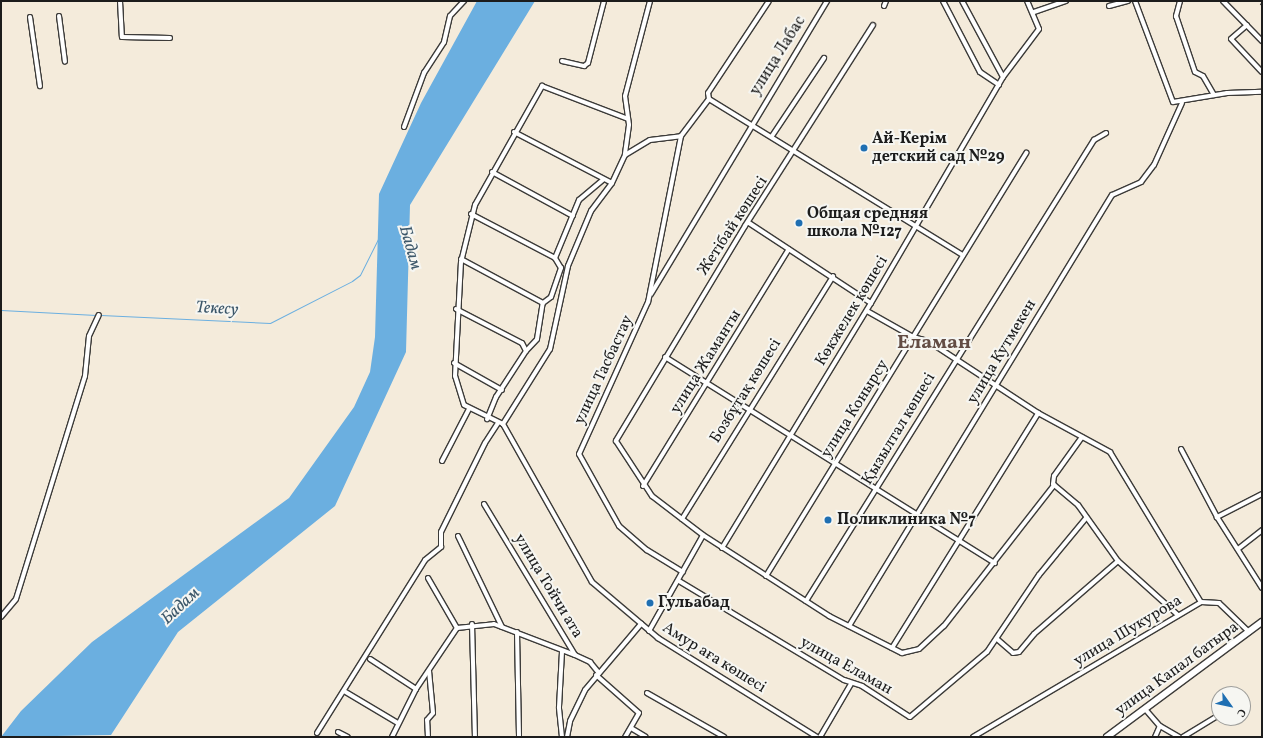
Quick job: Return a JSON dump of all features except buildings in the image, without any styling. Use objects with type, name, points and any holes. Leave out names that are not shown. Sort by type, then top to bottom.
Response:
[{"type":"main road","name":"улица Капал батыра","points":[[1107,737],[1262,622]]},
{"type":"street","points":[[120,1],[122,37],[170,38]]},
{"type":"street","points":[[404,127],[424,73],[444,42],[450,16],[464,1]]},
{"type":"street","points":[[562,61],[586,65],[604,1]]},
{"type":"street","points":[[317,733],[425,560],[441,547],[441,532],[486,439],[500,424],[550,349],[568,266],[591,211],[612,183],[625,155],[628,119],[625,96],[650,1]]},
{"type":"street","name":"улица Тасбастау","points":[[683,572],[647,550],[619,526],[579,454],[635,335],[649,296],[681,136],[709,99],[708,93],[769,1]]},
{"type":"street","name":"улица Лабас","points":[[649,296],[751,124],[827,1]]},
{"type":"street","points":[[884,6],[886,1]]},
{"type":"street","points":[[943,1],[980,72],[999,85]]},
{"type":"street","points":[[962,1],[1003,77]]},
{"type":"street","points":[[1027,1],[1034,12],[1066,1]]},
{"type":"street","points":[[1109,6],[1128,1]]},
{"type":"street","points":[[1135,1],[1171,100],[1182,102],[1214,95],[1262,92]]},
{"type":"street","points":[[1180,1],[1176,16],[1195,72],[1203,76],[1214,95]]},
{"type":"street","points":[[1223,1],[1262,40]]},
{"type":"street","name":"Көкжелек көшесі","points":[[722,548],[872,303],[1003,77],[1039,29],[1034,12]]},
{"type":"street","points":[[59,16],[65,62]]},
{"type":"street","points":[[30,17],[40,86]]},
{"type":"street","name":"Жетібай көшесі","points":[[643,486],[616,441],[665,357],[873,25]]},
{"type":"street","points":[[1247,25],[1232,39],[1262,72]]},
{"type":"street","points":[[772,136],[824,58]]},
{"type":"street","points":[[500,424],[469,409],[460,398],[454,363],[456,309],[461,259],[471,214],[514,132],[542,86],[628,119]]},
{"type":"street","points":[[709,99],[795,150],[821,168],[918,225],[963,255]]},
{"type":"street","name":"улица Кутмекен","points":[[849,626],[919,514],[1112,195],[1141,182],[1154,165],[1182,102]]},
{"type":"street","points":[[514,132],[603,180],[612,183]]},
{"type":"street","name":"Қызылтал көшесі","points":[[806,601],[1094,140],[1106,133]]},
{"type":"street","points":[[625,155],[650,140],[681,136]]},
{"type":"street","name":"улица Конырсу","points":[[766,576],[1026,153]]},
{"type":"street","points":[[492,172],[573,216]]},
{"type":"street","points":[[554,257],[582,197],[603,180]]},
{"type":"street","points":[[471,214],[554,257],[561,268],[551,297],[543,303],[537,339],[526,351],[502,390],[488,419]]},
{"type":"street","points":[[749,223],[833,276],[872,303]]},
{"type":"street","name":"улица Жаманты","points":[[643,486],[708,383],[789,249]]},
{"type":"street","points":[[461,259],[543,303]]},
{"type":"street","name":"Бозбұтақ көшесі","points":[[682,519],[833,276]]},
{"type":"street","points":[[456,309],[522,343],[526,351]]},
{"type":"street","name":"улица Шукурова","points":[[867,311],[913,337],[928,341],[1038,413],[1112,454],[1201,602],[973,737]]},
{"type":"street","points":[[1,617],[16,599],[84,376],[89,336],[99,315]]},
{"type":"street","points":[[665,357],[919,514],[995,563]]},
{"type":"street","points":[[454,363],[502,390]]},
{"type":"street","points":[[442,461],[469,409]]},
{"type":"street","points":[[892,648],[960,541],[1038,413]]},
{"type":"street","name":"Амур аға көшесі","points":[[500,424],[592,582],[649,631],[818,737]]},
{"type":"street","points":[[643,486],[682,519],[722,548],[806,601],[849,626],[902,653],[919,649],[944,626],[995,563],[1054,485],[1054,476],[1082,437]]},
{"type":"street","points":[[1182,449],[1218,518],[1262,588]]},
{"type":"street","points":[[1054,485],[1078,505],[1118,561],[1178,615]]},
{"type":"street","points":[[1218,518],[1262,494]]},
{"type":"street","name":"улица Тойчи ата","points":[[484,504],[575,655],[590,662],[597,674],[639,712],[631,728]]},
{"type":"street","name":"улица Еламан","points":[[679,581],[851,684],[862,686],[910,717],[978,661],[997,639],[1039,575],[1086,518]]},
{"type":"street","points":[[1238,549],[1262,530]]},
{"type":"street","points":[[649,631],[679,581],[703,535]]},
{"type":"street","points":[[458,536],[502,627]]},
{"type":"street","points":[[997,639],[1013,653],[1019,652],[1034,634],[1118,561]]},
{"type":"street","points":[[428,578],[457,628]]},
{"type":"street","points":[[1201,602],[1220,603],[1249,632]]},
{"type":"street","points":[[392,737],[416,689],[457,628],[472,624],[502,627],[575,655]]},
{"type":"street","points":[[472,624],[475,737]]},
{"type":"street","points":[[567,737],[570,721],[597,674],[641,624]]},
{"type":"street","points":[[517,632],[519,737]]},
{"type":"street","points":[[562,651],[559,707],[562,737]]},
{"type":"street","points":[[370,659],[416,689]]},
{"type":"street","points":[[428,670],[432,713],[428,720],[428,737]]},
{"type":"street","points":[[818,737],[851,684]]},
{"type":"street","points":[[344,691],[398,723]]},
{"type":"street","points":[[648,693],[724,737]]},
{"type":"street","points":[[1145,709],[1160,726],[1179,737]]},
{"type":"street","points":[[1183,737],[1211,720]]},
{"type":"street","points":[[1154,737],[1160,726]]},
{"type":"street","points":[[625,737],[631,728],[646,737]]},
{"type":"street","points":[[338,732],[348,737]]},
{"type":"water","name":"Бадам","points":[[477,1],[535,1],[410,205],[406,352],[335,506],[178,632],[111,735],[1,737],[21,711],[92,642],[289,498],[354,407],[370,372],[375,337],[379,194],[421,103]]},
{"type":"waterway","name":"Текесу","points":[[101,315],[270,323],[352,281],[360,275],[378,239]]},
{"type":"waterway","name":"Текесу","points":[[1,310],[96,315]]},
{"type":"place","name":"Ай-Керім детский сад №29","points":[[864,148]]},
{"type":"place","name":"Общая средняя школа №127","points":[[799,223]]},
{"type":"place","name":"Поликлиника №7","points":[[828,520]]},
{"type":"place","name":"Гульабад","points":[[650,603]]},
{"type":"district","name":"Еламан","points":[[934,343]]}]
